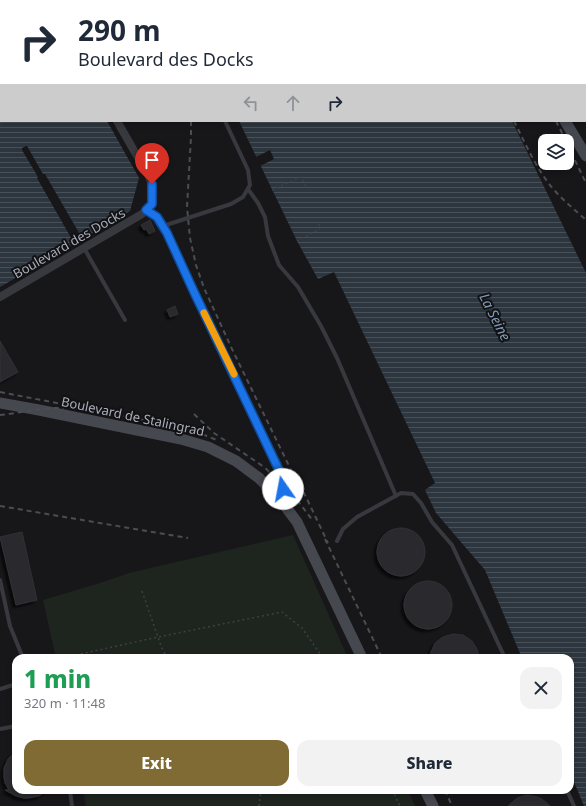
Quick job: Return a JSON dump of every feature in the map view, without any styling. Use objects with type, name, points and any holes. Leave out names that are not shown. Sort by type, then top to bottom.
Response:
[{"type":"street","points":[[118,122],[152,184],[152,204],[146,210],[157,217],[167,233],[279,470],[283,480],[283,489],[279,498]]},
{"type":"street","points":[[566,122],[586,156]]},
{"type":"street","name":"Boulevard des Docks","points":[[0,297],[142,214],[146,210]]},
{"type":"street","name":"Boulevard de Stalingrad","points":[[0,404],[39,410],[181,439],[222,454],[248,470],[268,486],[297,522],[360,654]]},
{"type":"street","points":[[427,794],[433,806]]},
{"type":"lane","points":[[163,226],[231,204],[243,197],[248,189],[250,185],[248,170],[225,122]]},
{"type":"lane","points":[[248,189],[265,216],[268,236],[279,265],[298,287],[321,326],[337,358],[396,496]]},
{"type":"lane","points":[[84,248],[125,320]]},
{"type":"lane","points":[[337,541],[343,529],[357,518],[401,493],[413,494],[421,503],[432,522],[452,545],[503,654]]},
{"type":"lane","points":[[0,580],[10,626],[21,654]]},
{"type":"lane","points":[[0,689],[12,685]]},
{"type":"lane","points":[[0,728],[12,726]]},
{"type":"lane","points":[[70,794],[72,806]]},
{"type":"lane","points":[[569,794],[574,806]]},
{"type":"path","points":[[272,190],[301,177],[306,187]]},
{"type":"path","points":[[297,241],[321,228],[317,221]]},
{"type":"path","points":[[142,591],[165,654]]},
{"type":"path","points":[[81,654],[282,612],[302,628],[320,654]]},
{"type":"path","points":[[259,806],[260,794]]},
{"type":"path","points":[[394,794],[400,806]]},
{"type":"shaded area","points":[[293,535],[346,654],[55,654],[43,600],[129,573]]},
{"type":"shaded area","points":[[84,794],[410,794],[415,806],[86,806]]},
{"type":"water","points":[[0,122],[108,122],[139,178],[130,211],[0,287]]},
{"type":"water","name":"La Seine","points":[[239,122],[512,122],[586,273],[586,806],[584,806],[574,782],[574,654],[520,654],[485,570],[436,513],[425,490],[435,483],[334,272],[318,279],[297,241]]},
{"type":"pier","points":[[26,146],[43,174],[45,174],[82,238],[74,243],[22,150],[22,148]]},
{"type":"pier","points":[[270,150],[274,159],[260,166],[256,157]]},
{"type":"building","points":[[150,220],[155,231],[149,234],[141,225]]},
{"type":"building","points":[[175,306],[178,314],[170,317],[167,310]]},
{"type":"building","points":[[0,341],[18,372],[0,382]]},
{"type":"building","points":[[396,528],[406,528],[415,532],[421,538],[424,543],[424,561],[415,572],[406,576],[396,576],[387,572],[381,566],[377,557],[377,547],[381,538],[387,532]]},
{"type":"building","points":[[22,532],[37,600],[16,605],[0,537]]},
{"type":"building","points":[[423,581],[433,581],[442,585],[448,591],[451,596],[451,614],[442,625],[433,629],[423,629],[414,625],[408,619],[404,610],[404,600],[408,591],[414,585]]},
{"type":"building","points":[[453,634],[463,635],[472,641],[478,654],[431,654],[435,643],[443,637]]},
{"type":"building","points":[[12,755],[12,794],[5,790],[9,790],[4,778],[4,768],[8,759]]},
{"type":"building","points":[[12,794],[42,794],[29,798]]},
{"type":"building","points":[[527,795],[542,799],[550,806],[508,806],[517,798]]},
{"type":"railway","points":[[191,122],[187,207],[190,238],[196,265],[204,288],[232,349],[328,543]]},
{"type":"railway","points":[[514,122],[542,174],[554,190],[586,220]]},
{"type":"railway","points":[[556,122],[562,134]]},
{"type":"railway","points":[[574,158],[586,183]]},
{"type":"railway","points":[[0,392],[180,427],[219,441]]},
{"type":"railway","points":[[0,415],[40,409],[64,408]]},
{"type":"railway","points":[[194,414],[214,433],[264,467],[283,484],[313,521]]},
{"type":"railway","points":[[0,506],[188,538]]},
{"type":"railway","points":[[325,539],[380,654]]},
{"type":"railway","points":[[447,794],[452,806]]},
{"type":"slow traffic","points":[[204,313],[234,374]]},
{"type":"route","points":[[152,184],[152,204],[146,210],[157,217],[167,233],[279,470],[283,480],[283,489]]}]
